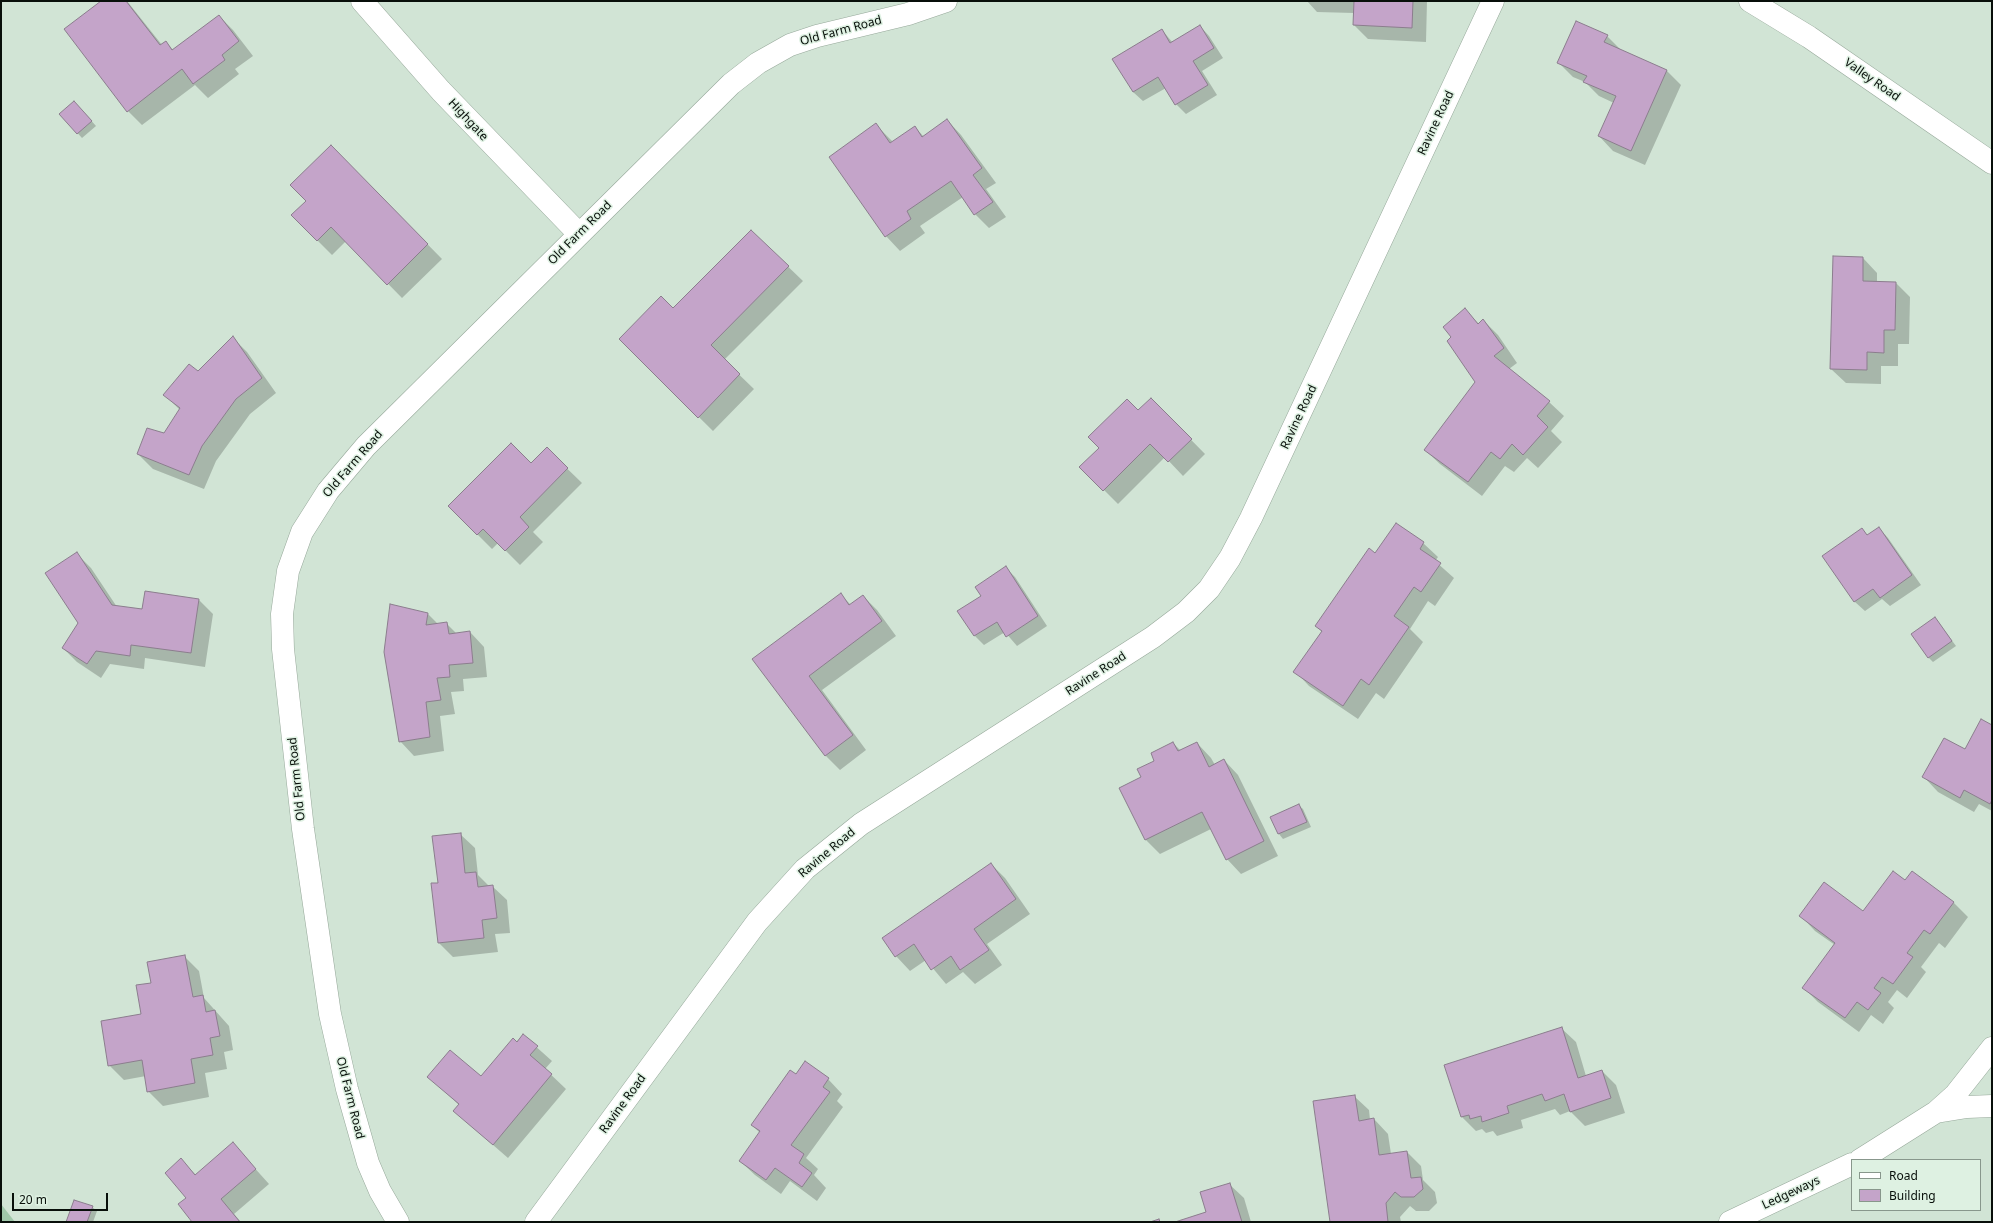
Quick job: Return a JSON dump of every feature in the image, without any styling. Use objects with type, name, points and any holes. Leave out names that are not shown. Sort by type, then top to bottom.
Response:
[{"type":"street","name":"Highgate","points":[[362,1],[460,112],[579,234]]},
{"type":"street","name":"Old Farm Road","points":[[398,1222],[377,1184],[357,1129],[330,1014],[303,828],[283,649],[282,614],[285,584],[292,557],[302,532],[317,506],[340,475],[366,446],[731,84],[763,60],[790,45],[804,40],[908,14],[946,1]]},
{"type":"street","name":"Ravine Road","points":[[536,1222],[757,922],[805,869],[862,824],[1153,637],[1186,612],[1209,589],[1230,558],[1251,518],[1493,1]]},
{"type":"street","name":"Valley Road","points":[[1750,1],[1810,37],[1992,163]]},
{"type":"street","points":[[1862,1159],[1936,1112],[1955,1095],[1992,1048]]},
{"type":"street","points":[[1936,1112],[1958,1108],[1992,1106]]},
{"type":"street","name":"Ledgeways","points":[[1730,1222],[1851,1164]]},
{"type":"green space","points":[[1,1204],[15,1222],[1,1222]]},
{"type":"building","points":[[101,1],[126,1],[160,45],[166,41],[172,50],[219,15],[239,41],[222,55],[225,60],[193,84],[182,69],[127,112],[64,29]]},
{"type":"building","points":[[1354,1],[1413,1],[1412,28],[1353,25]]},
{"type":"building","points":[[1576,21],[1608,35],[1604,42],[1667,70],[1631,151],[1598,136],[1616,96],[1583,82],[1587,76],[1557,63]]},
{"type":"building","points":[[1200,25],[1214,48],[1193,61],[1208,85],[1175,105],[1158,77],[1133,92],[1112,59],[1162,29],[1170,43]]},
{"type":"building","points":[[74,101],[92,121],[77,134],[59,114]]},
{"type":"building","points":[[947,119],[982,168],[973,175],[993,202],[974,215],[951,181],[907,211],[911,219],[885,237],[829,157],[876,123],[890,143],[915,126],[922,137]]},
{"type":"building","points":[[331,145],[428,244],[387,285],[331,227],[317,241],[291,215],[306,201],[290,185]]},
{"type":"building","points":[[751,230],[789,266],[711,345],[740,374],[698,418],[619,339],[661,296],[673,308]]},
{"type":"building","points":[[1833,256],[1863,257],[1863,281],[1896,282],[1895,330],[1884,330],[1884,353],[1867,352],[1867,370],[1830,369]]},
{"type":"building","points":[[1465,308],[1478,324],[1483,319],[1504,348],[1494,356],[1550,401],[1537,416],[1548,427],[1523,455],[1512,444],[1500,459],[1491,452],[1468,482],[1424,450],[1475,382],[1447,341],[1451,337],[1443,327]]},
{"type":"building","points":[[233,336],[262,378],[236,399],[202,446],[189,475],[137,454],[147,428],[164,433],[180,408],[163,395],[189,364],[198,371]]},
{"type":"building","points":[[1151,398],[1192,439],[1168,462],[1150,444],[1103,491],[1079,467],[1099,448],[1088,437],[1127,399],[1138,410]]},
{"type":"building","points":[[511,443],[531,463],[547,447],[568,468],[520,517],[529,527],[505,551],[483,529],[477,535],[448,506]]},
{"type":"building","points":[[1396,523],[1424,542],[1420,549],[1441,563],[1421,592],[1414,587],[1394,616],[1409,627],[1369,685],[1361,679],[1343,706],[1293,672],[1322,631],[1315,626],[1369,548],[1375,553]]},
{"type":"building","points":[[1879,527],[1912,575],[1880,598],[1873,589],[1854,602],[1822,556],[1862,528],[1867,535]]},
{"type":"building","points":[[77,552],[112,605],[142,609],[145,591],[199,599],[191,653],[131,645],[130,656],[96,651],[87,664],[62,648],[78,623],[45,573]]},
{"type":"building","points":[[1006,566],[1038,616],[1006,637],[997,622],[974,636],[957,611],[981,596],[975,587]]},
{"type":"building","points":[[841,593],[849,605],[863,595],[882,621],[809,676],[853,735],[825,756],[752,659]]},
{"type":"building","points":[[390,604],[428,613],[426,625],[447,622],[449,634],[470,631],[473,663],[449,665],[450,677],[437,678],[441,700],[426,702],[430,737],[399,742],[384,652]]},
{"type":"building","points":[[1935,617],[1952,641],[1928,658],[1911,634]]},
{"type":"building","points":[[1981,719],[1992,725],[1992,800],[1990,804],[1964,790],[1960,798],[1922,777],[1944,738],[1965,749]]},
{"type":"building","points":[[1173,742],[1178,751],[1197,742],[1209,767],[1224,759],[1264,841],[1226,860],[1202,812],[1145,840],[1119,788],[1141,777],[1137,769],[1154,761],[1151,753]]},
{"type":"building","points":[[1299,804],[1307,822],[1278,834],[1270,817]]},
{"type":"building","points":[[461,833],[465,873],[476,872],[478,887],[493,885],[497,918],[482,920],[484,938],[438,943],[431,883],[438,883],[432,836]]},
{"type":"building","points":[[991,863],[1016,899],[974,929],[989,950],[960,970],[951,956],[931,970],[914,944],[895,957],[882,938]]},
{"type":"building","points":[[1893,871],[1905,880],[1912,871],[1954,902],[1930,934],[1924,930],[1907,953],[1913,957],[1893,984],[1882,977],[1874,988],[1881,993],[1868,1010],[1857,1002],[1845,1018],[1802,988],[1835,943],[1799,916],[1824,882],[1863,911]]},
{"type":"building","points":[[185,955],[193,997],[203,995],[206,1012],[215,1010],[220,1036],[210,1038],[213,1055],[191,1059],[195,1083],[147,1092],[142,1060],[108,1066],[101,1021],[141,1014],[136,985],[151,983],[147,962]]},
{"type":"building","points":[[1562,1027],[1578,1078],[1602,1070],[1611,1098],[1570,1112],[1564,1094],[1545,1101],[1542,1094],[1507,1106],[1509,1113],[1482,1122],[1481,1116],[1470,1119],[1469,1115],[1461,1117],[1444,1065]]},
{"type":"building","points":[[523,1034],[538,1046],[530,1055],[552,1074],[493,1145],[453,1111],[459,1104],[427,1077],[450,1050],[481,1076],[513,1038],[517,1042]]},
{"type":"building","points":[[805,1061],[829,1078],[823,1087],[830,1092],[791,1145],[804,1154],[799,1163],[812,1173],[802,1187],[775,1168],[766,1180],[739,1161],[760,1131],[751,1125],[790,1070],[796,1074]]},
{"type":"building","points":[[1355,1095],[1359,1121],[1374,1118],[1379,1155],[1407,1151],[1411,1178],[1421,1177],[1423,1189],[1414,1197],[1401,1197],[1395,1192],[1386,1203],[1388,1222],[1330,1222],[1313,1101]]},
{"type":"building","points":[[233,1142],[256,1169],[221,1199],[240,1222],[192,1222],[178,1204],[186,1198],[165,1173],[181,1158],[195,1175]]},
{"type":"building","points":[[1230,1183],[1242,1222],[1175,1222],[1206,1212],[1200,1192]]},
{"type":"building","points":[[74,1200],[93,1206],[87,1222],[66,1222]]},
{"type":"building","points":[[1159,1219],[1160,1222],[1150,1222]]}]
